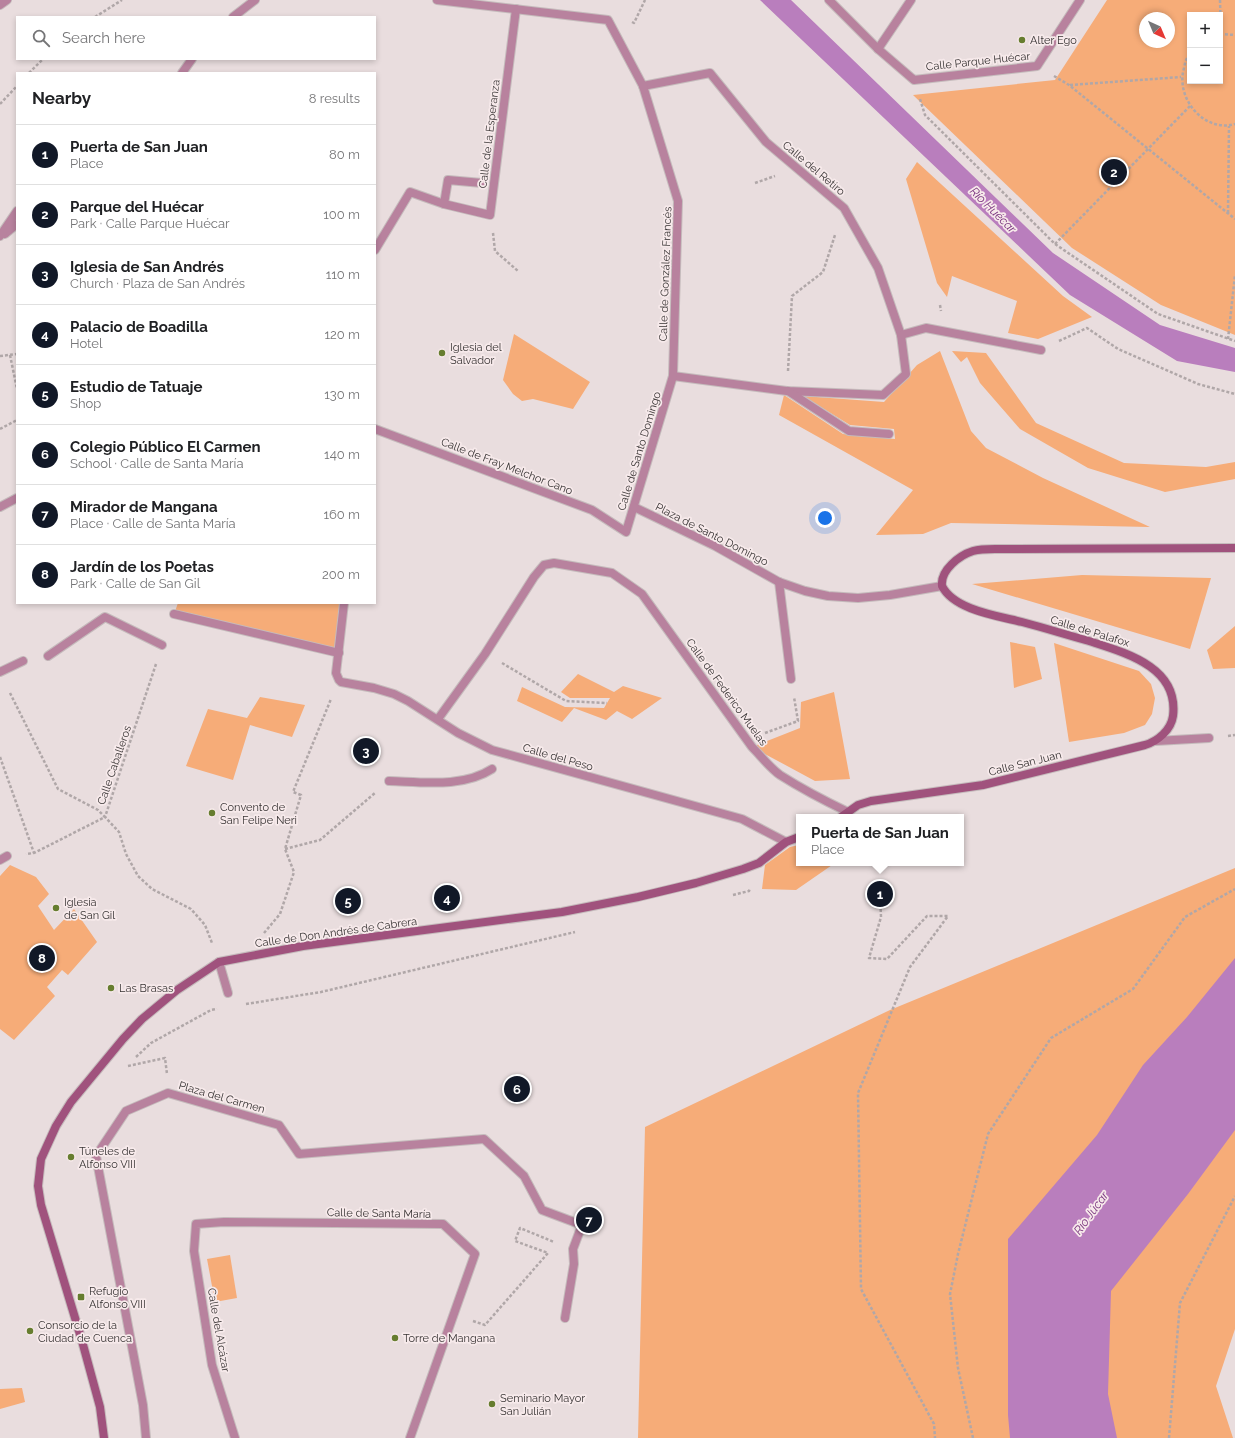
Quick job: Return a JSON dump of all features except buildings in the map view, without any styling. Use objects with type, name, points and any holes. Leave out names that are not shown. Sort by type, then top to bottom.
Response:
[{"type":"street","points":[[0,5],[7,0]]},
{"type":"street","points":[[235,16],[255,0]]},
{"type":"street","points":[[437,0],[516,9]]},
{"type":"street","name":"Calle Parque Huécar","points":[[829,0],[878,49],[914,80],[1037,66],[1080,0]]},
{"type":"street","points":[[878,49],[911,0]]},
{"type":"street","name":"Calle de González Francés","points":[[516,9],[608,20],[643,86],[678,201],[673,376]]},
{"type":"street","name":"Calle de la Esperanza","points":[[490,215],[516,9]]},
{"type":"street","points":[[183,72],[191,60]]},
{"type":"street","name":"Calle del Retiro","points":[[643,86],[710,73],[766,142],[844,208],[878,268],[901,335],[906,374],[883,395],[787,390],[673,376]]},
{"type":"street","name":"Calle de la Esperanza","points":[[444,204],[448,180],[482,183]]},
{"type":"street","points":[[376,248],[410,192],[444,204],[490,215]]},
{"type":"street","points":[[0,237],[16,213]]},
{"type":"street","points":[[0,237],[16,225]]},
{"type":"street","points":[[901,335],[926,328],[1041,350]]},
{"type":"street","name":"Calle de Santo Domingo","points":[[626,532],[673,376]]},
{"type":"street","name":"Calle del Retiro","points":[[787,390],[849,431],[889,434]]},
{"type":"street","name":"Calle de Fray Melchor Cano","points":[[376,429],[592,510],[626,532]]},
{"type":"street","points":[[0,507],[16,499]]},
{"type":"street","name":"Plaza de Santo Domingo","points":[[634,507],[690,532],[746,562],[779,582]]},
{"type":"street","points":[[791,679],[779,582],[828,596],[858,598],[890,595],[942,586],[942,577],[948,569],[960,558],[974,550],[1235,548]]},
{"type":"street","name":"Calle de Federico Muelas","points":[[485,654],[514,602],[544,565],[554,563],[612,573],[642,594],[752,747],[780,774],[842,814]]},
{"type":"street","name":"Calle de Palafox","points":[[942,586],[944,591],[956,601],[978,611],[1071,635],[1118,650],[1140,660],[1152,668],[1168,685],[1173,697],[1174,708],[1172,720],[1166,731],[1156,742]]},
{"type":"street","points":[[337,677],[344,604]]},
{"type":"street","points":[[174,614],[339,653]]},
{"type":"street","points":[[48,656],[105,617],[162,645]]},
{"type":"street","points":[[438,720],[485,654],[493,658]]},
{"type":"street","points":[[0,672],[23,661]]},
{"type":"street","name":"Calle del Peso","points":[[337,677],[394,694],[408,701],[458,733],[492,750],[742,819],[786,842]]},
{"type":"street","name":"Calle San Juan","points":[[845,814],[858,805],[871,801],[983,785],[1113,754],[1156,742],[1209,738]]},
{"type":"street","points":[[389,781],[454,781],[484,774],[492,769]]},
{"type":"street","name":"Calle de Don Andrés de Cabrera","points":[[104,1438],[100,1408],[84,1348],[41,1205],[38,1186],[41,1159],[46,1146],[71,1102],[122,1038],[142,1019],[177,990],[220,962],[244,956],[317,944],[582,908],[681,887],[759,863],[786,842],[796,838]]},
{"type":"street","points":[[220,962],[228,993]]},
{"type":"street","name":"Plaza del Carmen","points":[[146,1438],[144,1404],[96,1156],[126,1111],[168,1093],[279,1125],[299,1154],[484,1139],[524,1176],[542,1210],[582,1225],[573,1249]]},
{"type":"street","name":"Calle de Santa María","points":[[196,1224],[224,1222],[443,1224],[475,1254],[410,1438]]},
{"type":"street","name":"Calle del Alcázar","points":[[196,1224],[194,1251],[212,1365],[235,1438]]},
{"type":"street","points":[[565,1318],[574,1264],[573,1249]]},
{"type":"path","points":[[97,16],[122,0]]},
{"type":"path","points":[[634,23],[645,0]]},
{"type":"path","points":[[1220,0],[1220,12]]},
{"type":"path","points":[[1223,34],[1235,35]]},
{"type":"path","points":[[1187,57],[1181,77],[1183,92],[1190,106],[1207,121],[1229,126],[1235,124]]},
{"type":"path","points":[[30,72],[42,60]]},
{"type":"path","points":[[1037,66],[1069,85],[1235,219]]},
{"type":"path","points":[[1069,85],[1181,77]]},
{"type":"path","points":[[914,80],[925,115],[1055,244],[1158,314],[1235,341]]},
{"type":"path","points":[[0,104],[16,87]]},
{"type":"path","points":[[1055,244],[1190,106]]},
{"type":"path","points":[[1228,213],[1229,126]]},
{"type":"path","points":[[787,390],[792,296],[823,272],[844,208]]},
{"type":"path","points":[[490,215],[495,251],[518,271]]},
{"type":"path","points":[[1228,339],[1235,275]]},
{"type":"path","points":[[1041,350],[1087,328],[1118,349],[1198,384],[1235,394]]},
{"type":"path","points":[[0,356],[16,354]]},
{"type":"path","points":[[10,355],[16,384]]},
{"type":"path","points":[[0,429],[16,421]]},
{"type":"path","name":"Calle Caballeros","points":[[162,645],[104,817],[119,832],[126,854],[138,876],[152,889],[191,910],[205,925],[220,962]]},
{"type":"path","points":[[493,658],[566,701],[607,703]]},
{"type":"path","points":[[244,956],[280,914],[294,872],[285,849],[301,795],[293,792],[337,677]]},
{"type":"path","points":[[747,739],[798,721],[791,679]]},
{"type":"path","points":[[4,858],[34,853],[104,817],[98,810],[58,789],[10,693]]},
{"type":"path","points":[[0,757],[34,853]]},
{"type":"path","points":[[285,849],[320,840],[389,781]]},
{"type":"path","points":[[725,897],[749,891],[759,863]]},
{"type":"path","points":[[974,1438],[958,1368],[950,1294],[958,1254],[988,1134],[1051,1038],[1133,990],[1185,917],[1235,889]]},
{"type":"path","points":[[880,894],[880,917],[869,958],[886,959],[927,916],[948,916],[910,967],[858,1092],[862,1289],[934,1424],[935,1438]]},
{"type":"path","points":[[243,1005],[321,992],[578,931]]},
{"type":"path","points":[[151,1043],[211,1010],[219,1009]]},
{"type":"path","points":[[127,1066],[165,1058],[168,1093]]},
{"type":"path","points":[[1169,1438],[1180,1303],[1235,1196]]},
{"type":"path","points":[[485,1325],[548,1253],[515,1241],[520,1228],[573,1249]]},
{"type":"shaded area","points":[[1107,0],[1235,0],[1235,335],[1161,305],[1072,248],[913,95],[1055,80]]},
{"type":"shaded area","points":[[917,162],[1063,296],[1092,317],[1038,339],[1008,333],[1017,301],[952,276],[947,297],[937,283],[906,179]]},
{"type":"shaded area","points":[[514,334],[590,382],[573,409],[533,399],[522,401],[513,394],[503,380]]},
{"type":"shaded area","points":[[940,351],[971,431],[986,448],[1043,478],[1150,527],[951,523],[923,534],[876,535],[913,490],[779,415],[784,395],[843,434],[895,439],[894,429],[850,425],[803,396],[884,402],[917,365]]},
{"type":"shaded area","points":[[952,351],[986,353],[1036,423],[1124,463],[1206,467],[1235,462],[1235,479],[1165,492],[1088,468],[1020,429],[980,383],[967,357],[961,362]]},
{"type":"shaded area","points":[[1082,575],[1211,578],[1190,649],[972,584]]},
{"type":"shaded area","points":[[178,604],[344,604],[339,653],[174,614]]},
{"type":"shaded area","points":[[1235,626],[1235,668],[1213,669],[1207,650]]},
{"type":"shaded area","points":[[1010,642],[1035,647],[1042,679],[1014,688]]},
{"type":"shaded area","points":[[1054,643],[1139,671],[1151,684],[1155,698],[1152,714],[1145,725],[1124,733],[1069,742]]},
{"type":"shaded area","points":[[578,674],[614,692],[623,686],[662,698],[632,719],[617,711],[606,720],[574,708],[562,722],[517,701],[522,687],[565,707],[604,708],[610,698],[570,698],[561,692]]},
{"type":"shaded area","points":[[834,692],[850,779],[815,781],[752,747],[800,728],[801,702]]},
{"type":"shaded area","points":[[260,697],[305,705],[292,737],[250,725],[233,780],[186,766],[208,709],[247,718]]},
{"type":"shaded area","points":[[796,846],[796,866],[831,866],[796,890],[762,889],[765,865],[790,847]]},
{"type":"shaded area","points":[[10,865],[36,877],[49,894],[38,906],[54,930],[74,909],[97,942],[68,975],[62,970],[47,987],[55,996],[14,1040],[0,1029],[0,876]]},
{"type":"shaded area","points":[[1235,868],[1235,1329],[1216,1386],[1233,1438],[638,1438],[645,1127],[890,1010]]},
{"type":"shaded area","points":[[230,1255],[237,1298],[215,1302],[207,1259]]},
{"type":"shaded area","points":[[22,1388],[25,1402],[0,1409],[0,1389]]},
{"type":"water","name":"Río Huécar","points":[[760,0],[791,0],[1053,253],[1160,325],[1235,348],[1235,372],[1177,361],[1070,295]]},
{"type":"water","name":"Río Júcar","points":[[1235,958],[1235,1130],[1188,1194],[1111,1291],[1108,1394],[1117,1438],[1010,1438],[1008,1415],[1008,1239],[1097,1135],[1143,1065],[1187,1017]]},
{"type":"place","name":"Alter Ego","points":[[1022,40]]},
{"type":"place","name":"Parque del Huécar","points":[[1114,172]]},
{"type":"place","name":"Iglesia del Salvador","points":[[442,353]]},
{"type":"place","name":"Iglesia de San Andrés","points":[[366,751]]},
{"type":"place","name":"Convento de San Felipe Neri","points":[[212,813]]},
{"type":"place","name":"Puerta de San Juan","points":[[880,894]]},
{"type":"place","name":"Palacio de Boadilla","points":[[447,898]]},
{"type":"place","name":"Estudio de Tatuaje","points":[[348,901]]},
{"type":"place","name":"Iglesia de San Gil","points":[[56,908]]},
{"type":"place","name":"Jardín de los Poetas","points":[[42,958]]},
{"type":"place","name":"Las Brasas","points":[[111,988]]},
{"type":"place","name":"Colegio Público El Carmen","points":[[517,1089]]},
{"type":"place","name":"Túneles de Alfonso VIII","points":[[71,1157]]},
{"type":"place","name":"Mirador de Mangana","points":[[589,1220]]},
{"type":"place","name":"Refugio Alfonso VIII","points":[[81,1297]]},
{"type":"place","name":"Consorcio de la Ciudad de Cuenca","points":[[30,1331]]},
{"type":"place","name":"Torre de Mangana","points":[[395,1338]]},
{"type":"place","name":"Seminario Mayor San Julián","points":[[492,1404]]}]
